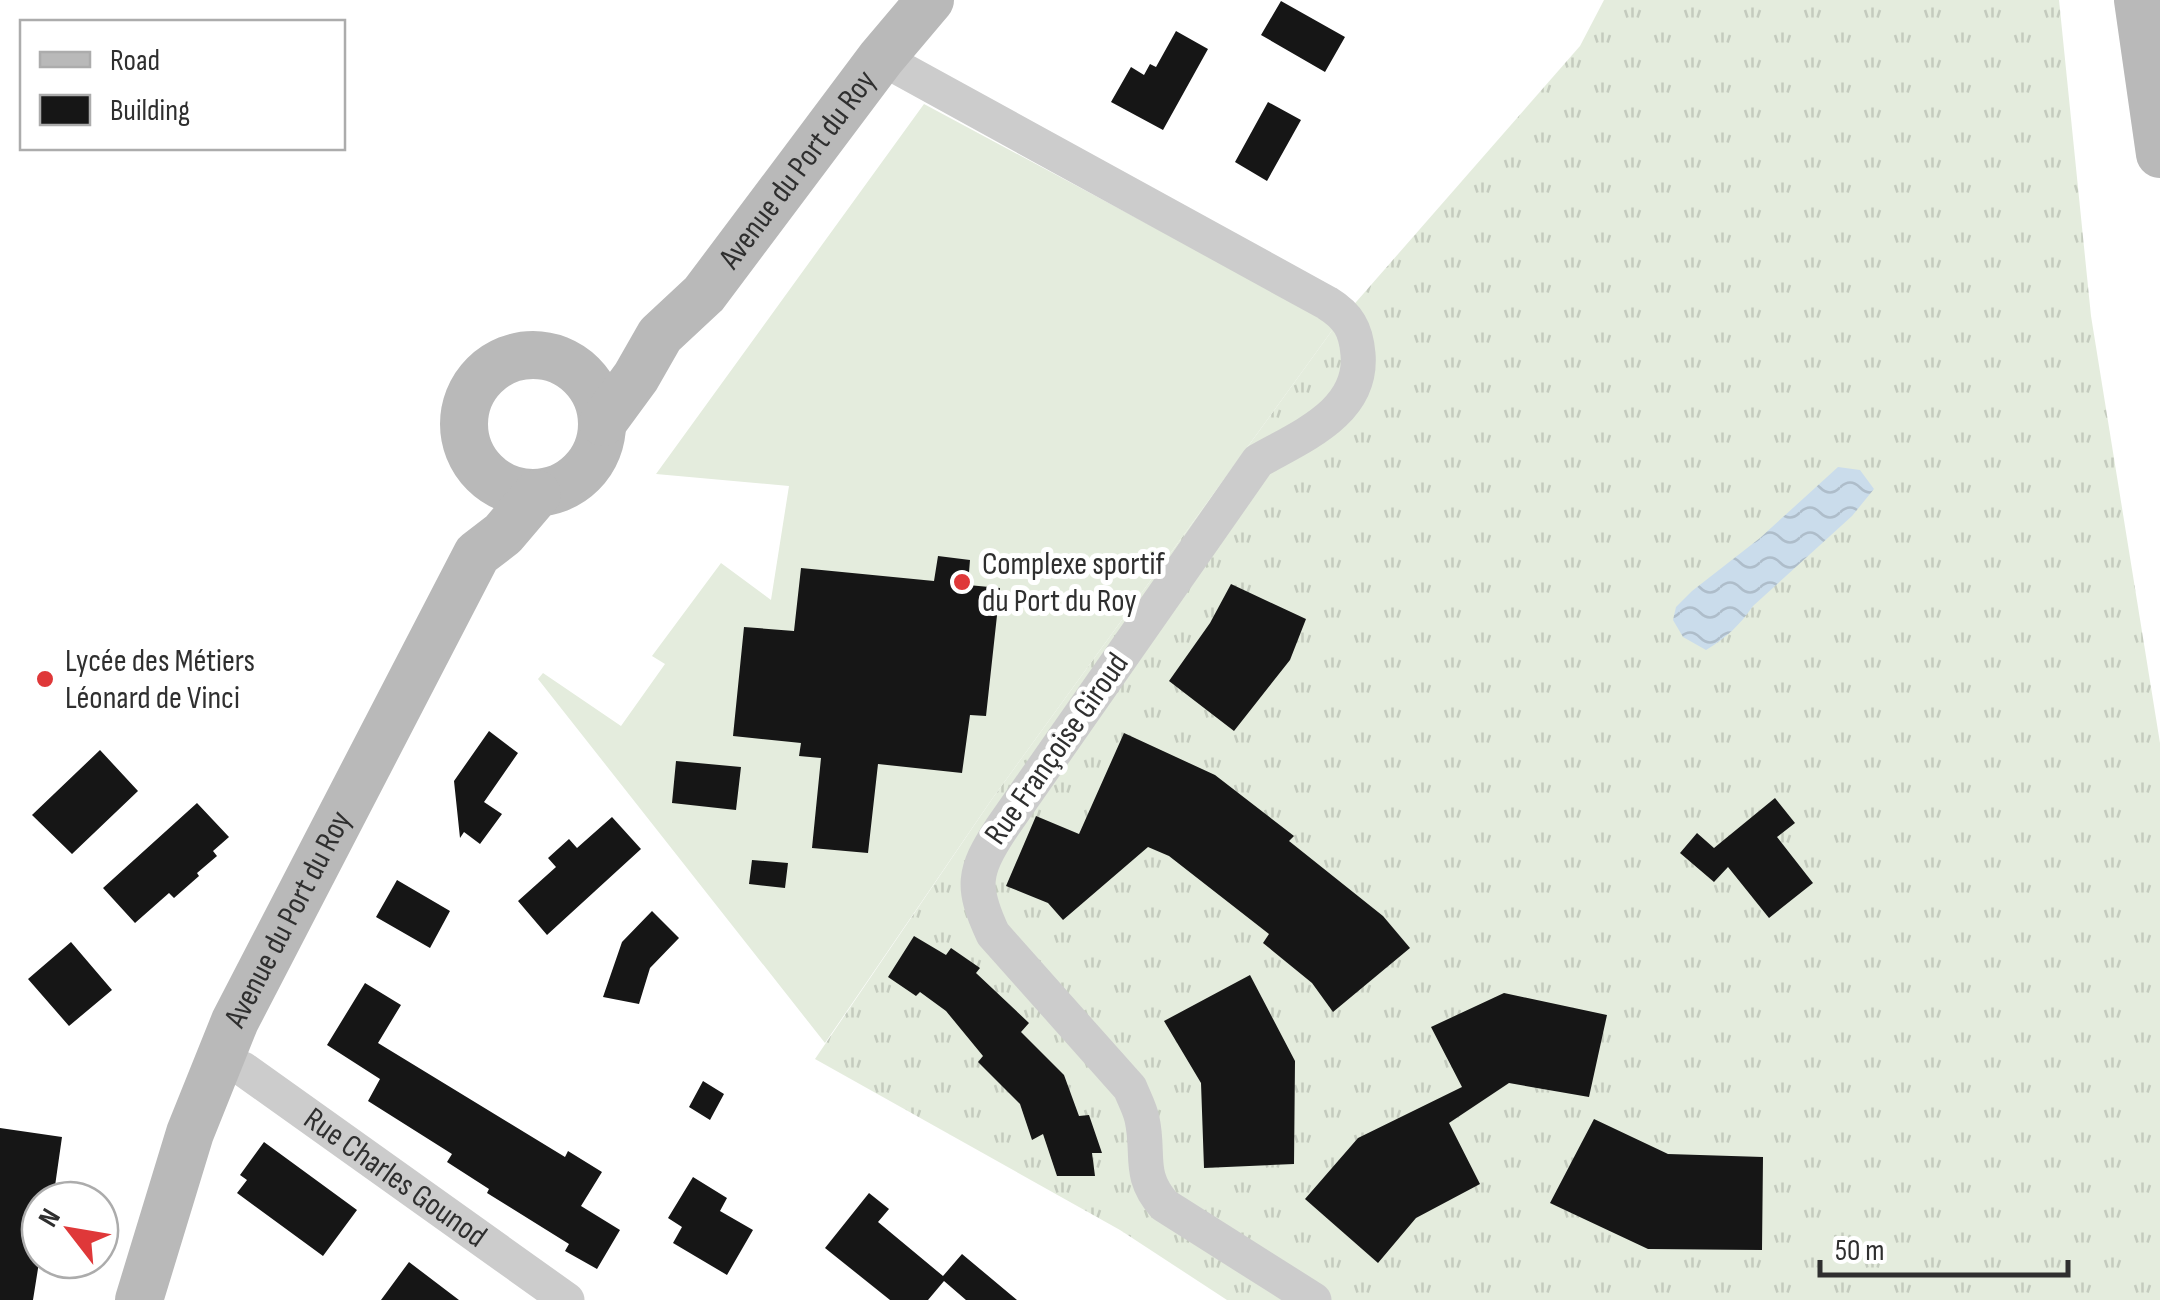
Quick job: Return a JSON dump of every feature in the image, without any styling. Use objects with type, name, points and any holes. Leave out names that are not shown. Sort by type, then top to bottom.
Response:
[{"type":"street","name":"Avenue du Port du Roy","points":[[139,1300],[190,1133],[235,1021],[477,554],[503,534],[536,494],[560,488],[580,476],[593,460],[603,422],[660,336],[704,294],[881,58],[930,0]]},
{"type":"street","points":[[2138,0],[2160,154]]},
{"type":"street","name":"Rue Françoise Giroud","points":[[881,58],[1327,303],[1342,313],[1357,333],[1360,367],[1352,396],[1316,426],[1258,461],[1000,829],[981,859],[976,882],[992,934],[1130,1088],[1142,1120],[1144,1166],[1151,1190],[1164,1206],[1314,1300]]},
{"type":"street","name":"Avenue du Port du Roy","points":[[477,554],[475,462],[466,440],[464,416],[472,393],[486,374],[505,360],[528,355],[552,358],[574,368],[660,336]]},
{"type":"street","points":[[574,368],[600,403],[603,422]]},
{"type":"street","points":[[475,462],[502,486],[536,494]]},
{"type":"street","name":"Rue Charles Gounod","points":[[220,1060],[243,1070],[567,1300]]},
{"type":"green space","points":[[1604,0],[2059,0],[2091,316],[2160,743],[2160,1300],[1227,1300],[1120,1230],[815,1059],[992,799],[1336,325],[1580,46]]},
{"type":"green space","name":"Complexe sportif du Port du Roy","points":[[924,104],[1336,325],[992,799],[825,1043],[538,679],[543,673],[621,726],[665,664],[652,656],[721,563],[771,600],[789,486],[656,474]]},
{"type":"water","points":[[1838,467],[1860,470],[1874,489],[1852,516],[1720,641],[1706,650],[1683,637],[1673,620],[1676,607]]},
{"type":"building","points":[[1281,1],[1345,37],[1325,72],[1261,35]]},
{"type":"building","points":[[1176,31],[1208,49],[1163,130],[1111,102],[1131,67],[1144,75],[1150,64],[1156,67]]},
{"type":"building","points":[[1268,102],[1301,120],[1267,181],[1235,162]]},
{"type":"building","points":[[938,556],[970,560],[968,585],[1000,588],[986,716],[970,715],[962,773],[878,764],[868,853],[812,848],[821,758],[799,756],[801,743],[733,736],[744,627],[794,631],[801,568],[934,581]]},
{"type":"building","points":[[1231,584],[1306,619],[1290,660],[1234,731],[1169,681],[1210,623]]},
{"type":"building","points":[[489,731],[518,753],[484,802],[502,814],[480,844],[464,832],[460,838],[454,781]]},
{"type":"building","points":[[1124,733],[1215,775],[1294,836],[1289,841],[1383,916],[1410,948],[1333,1012],[1312,983],[1263,943],[1269,934],[1169,856],[1148,847],[1063,920],[1048,903],[1006,886],[1036,816],[1079,834]]},
{"type":"building","points":[[100,750],[138,791],[72,854],[32,815]]},
{"type":"building","points":[[676,761],[741,767],[736,810],[672,803]]},
{"type":"building","points":[[1775,798],[1795,823],[1777,837],[1813,883],[1769,918],[1728,867],[1714,882],[1680,853],[1697,833],[1714,848]]},
{"type":"building","points":[[197,803],[229,837],[213,851],[217,856],[197,873],[199,876],[174,898],[169,893],[135,923],[103,888]]},
{"type":"building","points":[[612,817],[641,849],[547,935],[518,901],[556,867],[548,858],[569,839],[577,848]]},
{"type":"building","points":[[752,860],[788,863],[785,888],[749,884]]},
{"type":"building","points":[[397,880],[450,911],[430,948],[376,917]]},
{"type":"building","points":[[652,911],[679,938],[650,968],[639,1004],[603,997],[622,942]]},
{"type":"building","points":[[914,936],[946,955],[951,948],[980,968],[976,973],[1029,1023],[1021,1032],[1064,1075],[1079,1116],[1089,1115],[1102,1153],[1092,1153],[1095,1176],[1057,1176],[1043,1134],[1032,1140],[1020,1104],[978,1062],[983,1056],[946,1011],[920,992],[916,996],[888,977]]},
{"type":"building","points":[[71,942],[112,990],[69,1026],[28,979]]},
{"type":"building","points":[[1250,975],[1295,1061],[1294,1164],[1204,1168],[1201,1083],[1164,1021]]},
{"type":"building","points":[[365,983],[401,1005],[378,1043],[565,1157],[568,1151],[602,1172],[581,1206],[620,1230],[597,1269],[565,1251],[569,1244],[487,1193],[489,1189],[447,1162],[452,1154],[368,1101],[380,1079],[327,1045]]},
{"type":"building","points":[[1504,993],[1607,1015],[1589,1097],[1509,1083],[1449,1123],[1480,1184],[1416,1218],[1378,1263],[1305,1199],[1358,1138],[1462,1087],[1431,1027]]},
{"type":"building","points":[[703,1081],[724,1094],[710,1120],[689,1107]]},
{"type":"building","points":[[1594,1119],[1668,1154],[1763,1157],[1762,1250],[1648,1249],[1550,1203]]},
{"type":"building","points":[[0,1128],[62,1137],[56,1180],[20,1180],[20,1280],[36,1280],[33,1300],[0,1300]]},
{"type":"building","points":[[264,1142],[357,1210],[323,1256],[237,1193],[247,1180],[240,1175]]},
{"type":"building","points":[[693,1177],[727,1198],[720,1211],[753,1230],[727,1275],[673,1243],[682,1227],[668,1218]]},
{"type":"building","points":[[869,1193],[889,1209],[878,1222],[943,1276],[962,1254],[1017,1300],[966,1300],[944,1281],[928,1300],[890,1300],[825,1248]]},
{"type":"building","points":[[409,1262],[459,1300],[381,1300]]},
{"type":"place","name":"Complexe sportif du Port du Roy","points":[[962,582]]},
{"type":"place","name":"Lycée des Métiers Léonard de Vinci","points":[[45,679]]}]
